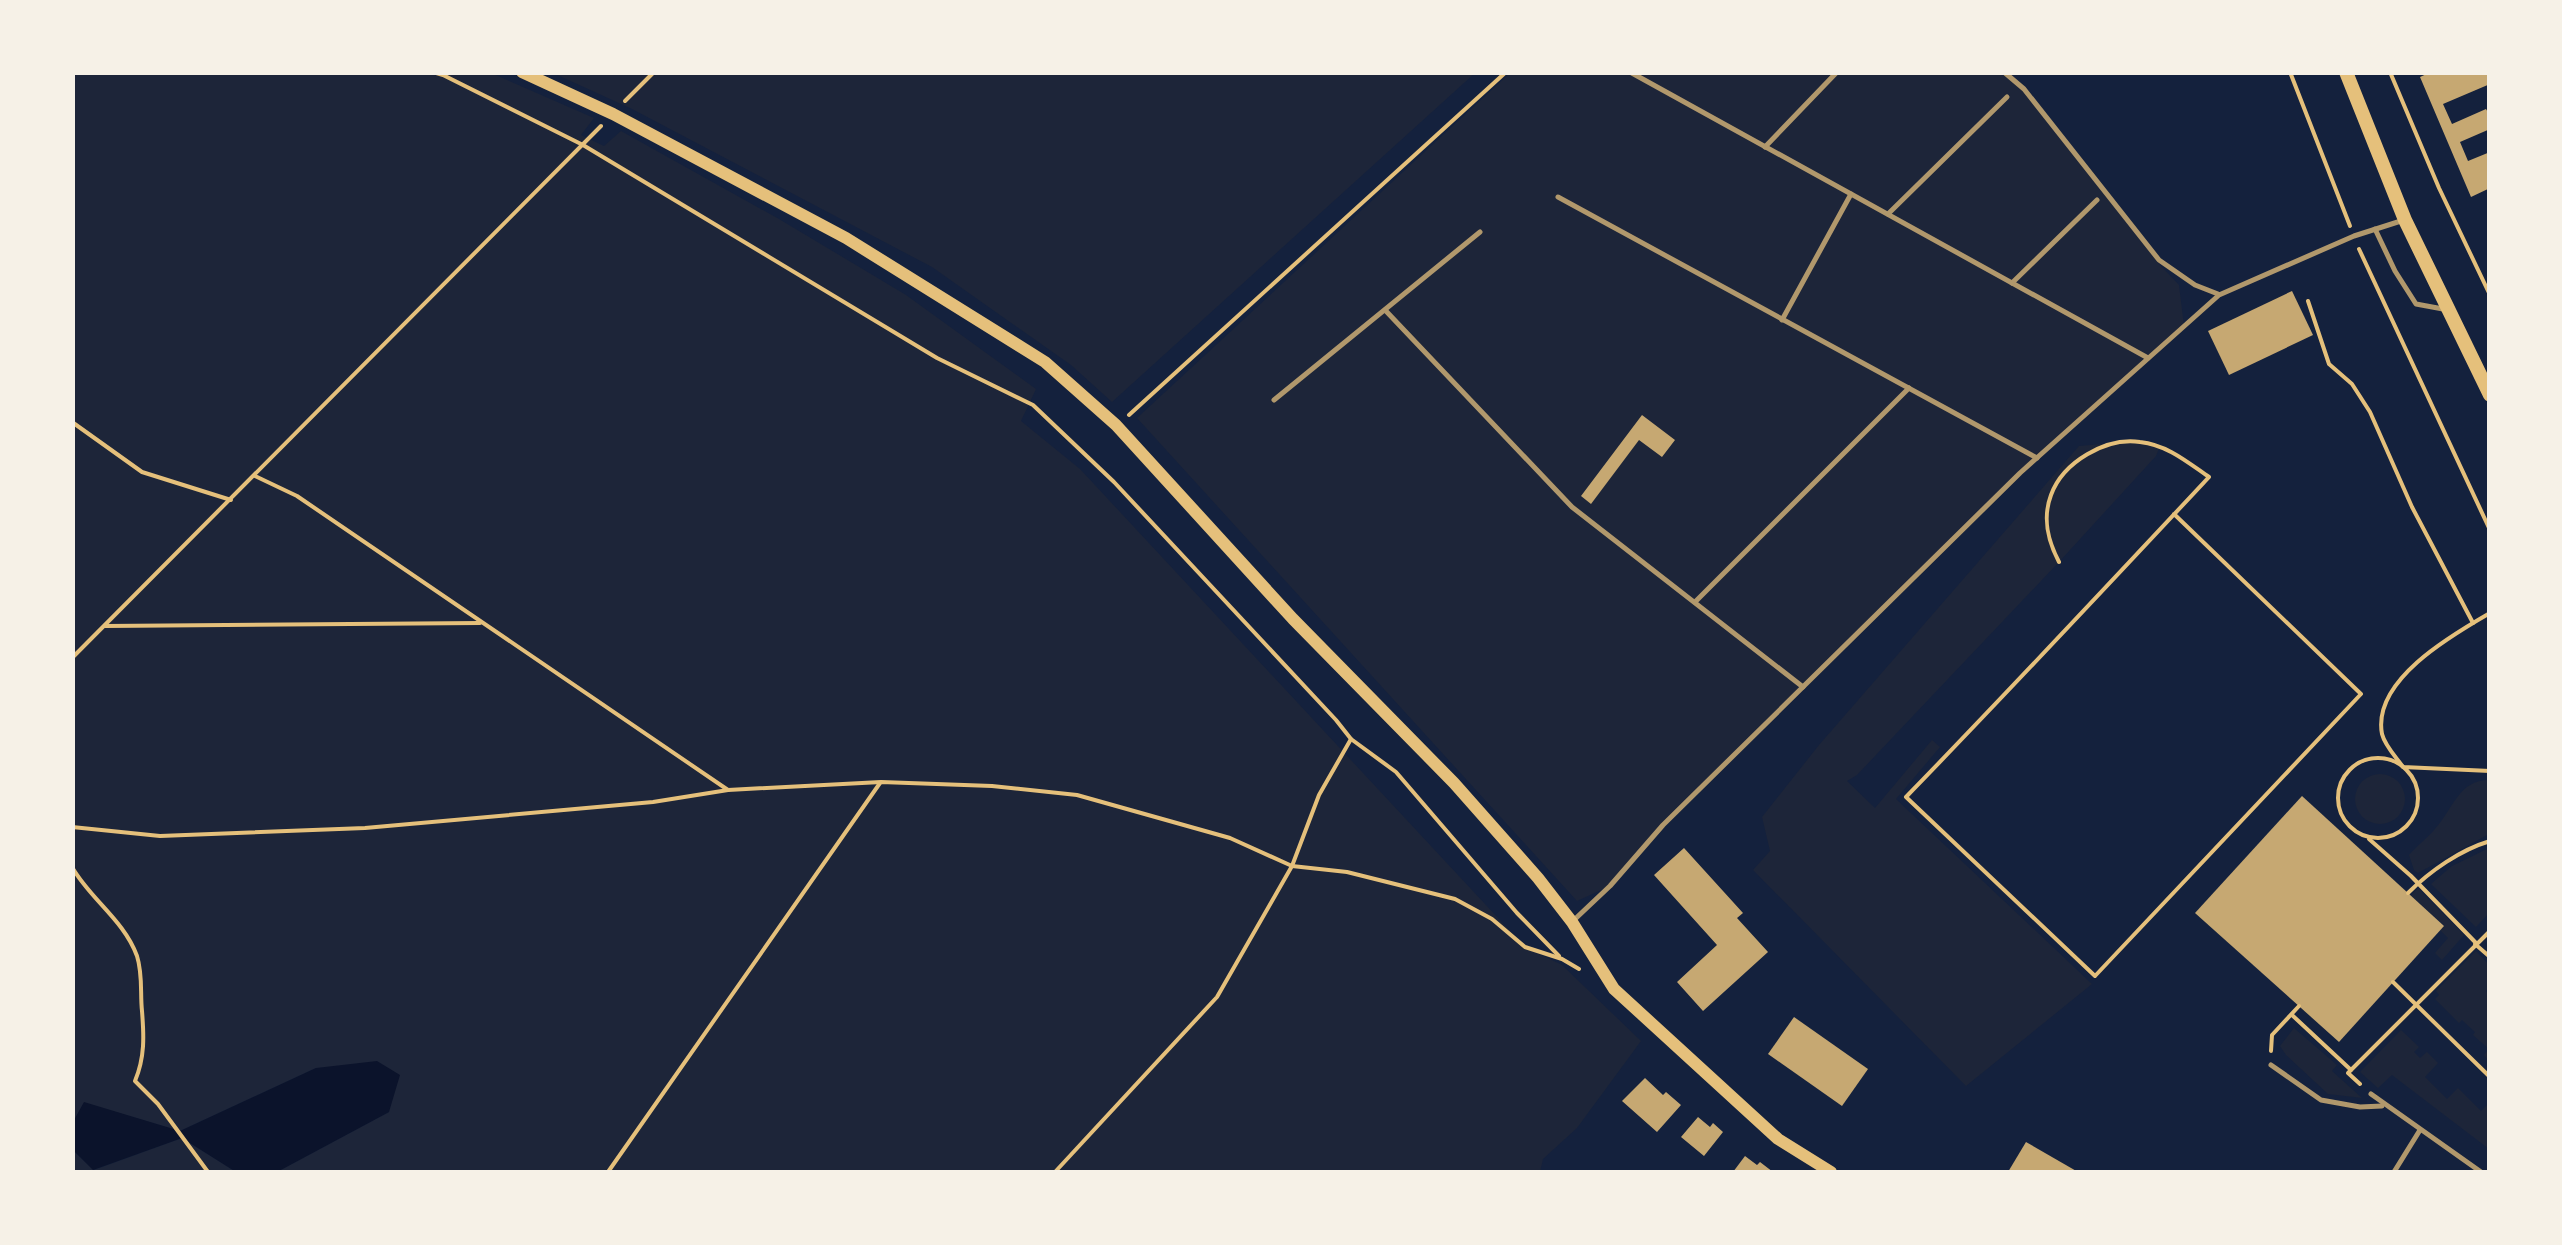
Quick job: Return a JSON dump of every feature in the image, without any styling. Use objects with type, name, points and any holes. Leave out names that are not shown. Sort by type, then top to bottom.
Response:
[{"type":"main road","points":[[522,72],[613,114],[846,238],[1046,362],[1116,425],[1293,619],[1454,783],[1538,878],[1572,922],[1614,989],[1778,1138],[1831,1172]]},
{"type":"main road","points":[[2346,72],[2405,220],[2490,394]]},
{"type":"lane","points":[[1630,72],[2148,358]]},
{"type":"lane","points":[[1641,78],[1647,72]]},
{"type":"lane","points":[[1765,147],[1838,72]]},
{"type":"lane","points":[[2004,72],[2024,89],[2159,260],[2219,295]]},
{"type":"lane","points":[[1888,214],[2006,97]]},
{"type":"lane","points":[[1782,320],[1851,194]]},
{"type":"lane","points":[[1558,197],[2037,458]]},
{"type":"lane","points":[[2012,283],[2098,200]]},
{"type":"lane","points":[[1572,922],[1664,825],[2037,458],[2219,295],[2354,236],[2405,220]]},
{"type":"lane","points":[[2376,229],[2416,304],[2449,310]]},
{"type":"lane","points":[[1274,400],[1480,232]]},
{"type":"lane","points":[[1385,310],[1572,506],[1803,687]]},
{"type":"lane","points":[[1696,602],[1910,387]]},
{"type":"lane","points":[[2270,1066],[2321,1100],[2360,1107],[2385,1106]]},
{"type":"lane","points":[[2371,1094],[2481,1172]]},
{"type":"lane","points":[[2394,1172],[2420,1130]]},
{"type":"path","points":[[433,72],[582,145],[937,358],[1033,405],[1114,482],[1351,739],[1396,772],[1562,959]]},
{"type":"path","points":[[72,658],[654,72]]},
{"type":"path","points":[[1116,425],[1506,72]]},
{"type":"path","points":[[2290,72],[2354,236],[2490,530]]},
{"type":"path","points":[[2390,72],[2490,295]]},
{"type":"path","points":[[2308,301],[2329,364],[2352,384],[2370,412],[2412,506],[2473,623]]},
{"type":"path","points":[[72,422],[142,472],[231,500]]},
{"type":"path","points":[[2060,562],[2049,544],[2046,521],[2051,493],[2085,455],[2107,444],[2136,441],[2166,448],[2208,477],[1906,798],[2095,976],[2361,694],[2174,514]]},
{"type":"path","points":[[255,476],[297,496],[728,790]]},
{"type":"path","points":[[2365,836],[2379,838],[2404,828],[2417,804],[2412,777],[2382,738],[2382,707],[2424,656],[2490,614]]},
{"type":"path","points":[[105,626],[483,623]]},
{"type":"path","points":[[1055,1172],[1217,997],[1292,866],[1318,795],[1351,739]]},
{"type":"path","points":[[2490,771],[2403,767],[2378,758],[2355,765],[2340,784],[2338,796],[2340,809],[2353,830],[2418,883],[2490,958]]},
{"type":"path","points":[[608,1172],[881,782]]},
{"type":"path","points":[[72,827],[160,836],[364,828],[653,802],[728,790],[881,782],[992,786],[1077,795],[1230,838],[1292,866],[1348,872],[1455,898],[1492,919],[1525,947],[1580,969]]},
{"type":"path","points":[[2408,893],[2452,858],[2490,841]]},
{"type":"path","points":[[72,867],[81,883],[125,933],[137,956],[144,1026],[143,1063],[135,1081],[158,1104],[208,1172]]},
{"type":"path","points":[[2354,1078],[2348,1073],[2490,930]]},
{"type":"path","points":[[2393,982],[2490,1077]]},
{"type":"path","points":[[2270,1066],[2272,1035],[2298,1006]]},
{"type":"path","points":[[2292,1014],[2351,1070]]},
{"type":"shaded area","points":[[73,73],[491,73],[594,118],[581,135],[604,146],[621,131],[906,295],[1036,389],[1021,421],[1080,469],[1525,947],[1562,965],[1641,1041],[1577,1128],[1543,1159],[1540,1172],[277,1172],[389,1112],[316,1068],[180,1131],[84,1103],[73,1122]]},
{"type":"shaded area","points":[[553,73],[1475,73],[1112,402],[1071,365],[932,267],[632,109]]},
{"type":"shaded area","points":[[1510,73],[2004,73],[2024,89],[2179,285],[2184,326],[2020,473],[1663,825],[1610,886],[1577,901],[1137,418]]},
{"type":"shaded area","points":[[2136,441],[2160,446],[2156,456],[1857,775],[1847,781],[1875,808],[1932,740],[1940,747],[1896,799],[2092,984],[1966,1086],[1753,870],[1770,851],[1762,817],[1819,745],[2079,446]]},
{"type":"shaded area","points":[[2380,774],[2398,781],[2405,799],[2398,817],[2380,824],[2362,817],[2355,799],[2362,781]]},
{"type":"shaded area","points":[[2487,780],[2489,834],[2418,873],[2414,870],[2409,855],[2436,828],[2464,789]]},
{"type":"shaded area","points":[[2489,848],[2489,913],[2476,927],[2431,884],[2452,866]]},
{"type":"shaded area","points":[[2418,888],[2464,935],[2442,960],[2435,953],[2448,938],[2440,930],[2444,925],[2411,896]]},
{"type":"shaded area","points":[[2476,951],[2489,965],[2486,991],[2490,997],[2489,1061],[2484,1055],[2489,1049],[2473,1035],[2475,1032],[2462,1020],[2459,1023],[2435,999],[2439,995],[2436,991]]},
{"type":"shaded area","points":[[2294,1028],[2337,1065],[2332,1071],[2362,1098],[2328,1094],[2286,1055],[2280,1046]]},
{"type":"shaded area","points":[[2401,1030],[2419,1047],[2414,1052],[2420,1058],[2427,1052],[2438,1063],[2425,1077],[2447,1099],[2458,1088],[2481,1111],[2487,1105],[2489,1149],[2392,1075],[2378,1088],[2360,1072]]},
{"type":"shaded area","points":[[377,1061],[400,1075],[389,1112],[277,1172],[236,1172],[182,1138],[93,1170],[73,1150],[73,1122],[84,1102],[180,1131],[316,1068]]},
{"type":"shaded area","points":[[182,1138],[236,1172],[73,1172],[72,1150],[94,1170]]},
{"type":"building","points":[[2431,72],[2490,72],[2490,84],[2443,104],[2452,124],[2486,109],[2490,116],[2490,129],[2460,142],[2468,161],[2490,152],[2490,188],[2471,197],[2420,77]]},
{"type":"building","points":[[2292,291],[2313,335],[2229,375],[2208,331]]},
{"type":"building","points":[[1642,415],[1675,440],[1662,457],[1639,440],[1591,504],[1581,496]]},
{"type":"building","points":[[2302,796],[2444,926],[2339,1042],[2195,913]]},
{"type":"building","points":[[1684,848],[1743,913],[1737,918],[1768,952],[1703,1011],[1677,982],[1717,945],[1654,875]]},
{"type":"building","points":[[1794,1017],[1868,1069],[1842,1106],[1768,1054]]},
{"type":"building","points":[[1645,1078],[1681,1105],[1657,1132],[1622,1101]]},
{"type":"building","points":[[1698,1117],[1723,1132],[1704,1156],[1681,1137]]},
{"type":"building","points":[[2026,1142],[2078,1172],[2008,1172]]},
{"type":"building","points":[[1745,1156],[1757,1165],[1760,1162],[1773,1172],[1733,1172]]}]
